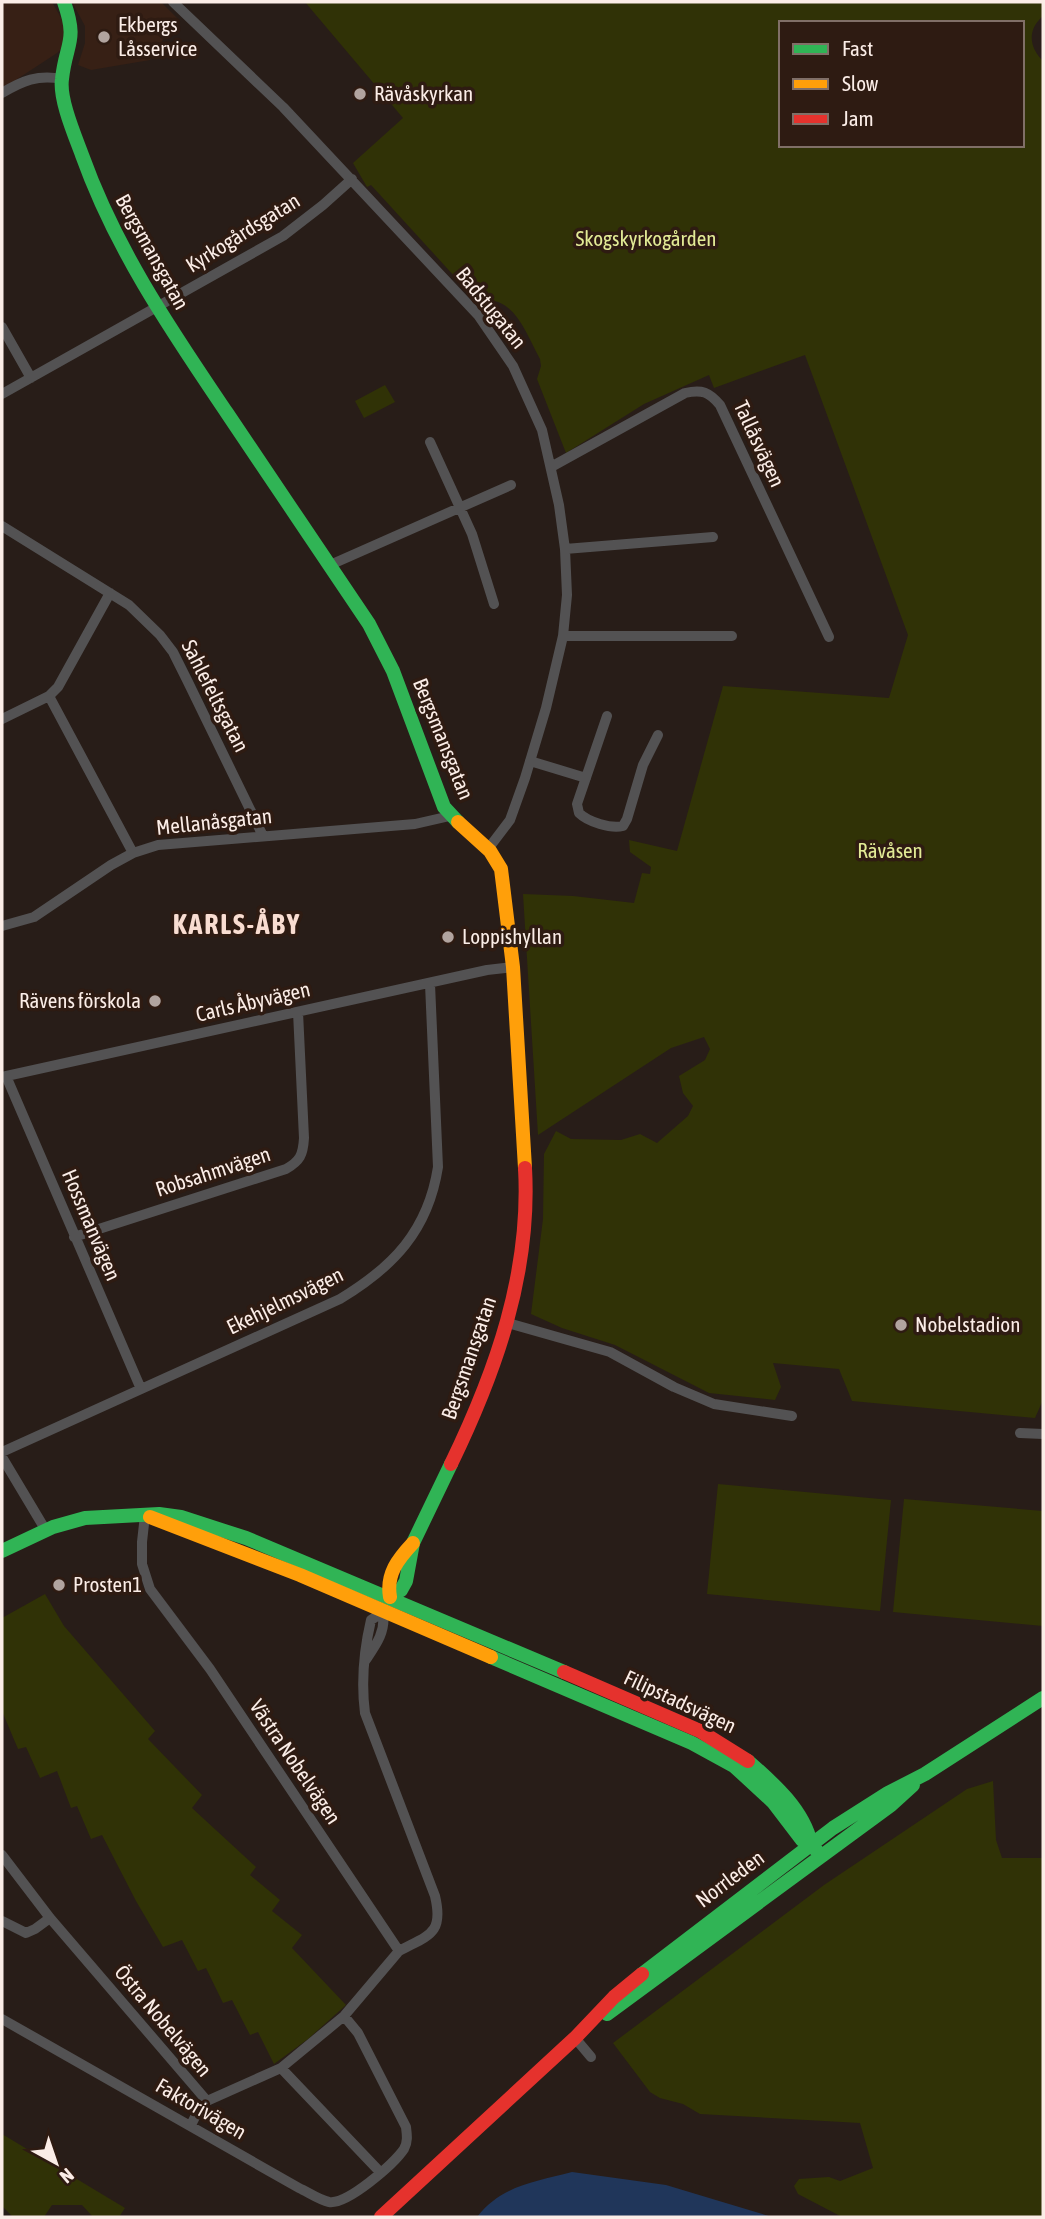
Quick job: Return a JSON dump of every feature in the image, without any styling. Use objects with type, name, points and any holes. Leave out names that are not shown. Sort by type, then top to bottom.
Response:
[{"type":"street","name":"Bergsmansgatan","points":[[64,2],[71,22],[72,37],[62,79],[70,123],[99,200],[139,280],[330,565],[383,649],[439,798],[450,816],[488,849],[498,861],[500,869],[513,967],[521,1083],[525,1205],[519,1266],[508,1323],[493,1366],[466,1433],[413,1544],[406,1581],[401,1590],[390,1597],[383,1612]]},
{"type":"street","name":"Badstugatan","points":[[173,2],[283,107],[352,178],[478,316],[513,366],[531,400],[542,429],[565,549],[567,595],[563,636],[547,708],[510,820],[488,849]]},
{"type":"street","points":[[2,92],[32,78],[49,76],[62,79]]},
{"type":"street","name":"Kyrkogårdsgatan","points":[[2,394],[283,236],[352,178]]},
{"type":"street","points":[[2,327],[31,378]]},
{"type":"street","name":"Tallåsvägen","points":[[551,467],[685,393],[698,390],[711,394],[720,405],[829,637]]},
{"type":"street","points":[[430,442],[482,561],[494,604]]},
{"type":"street","points":[[330,565],[511,485]]},
{"type":"street","name":"Sahlefeltsgatan","points":[[2,526],[110,593],[144,618],[173,652],[263,836]]},
{"type":"street","points":[[565,549],[713,537]]},
{"type":"street","points":[[2,719],[49,696],[67,671],[110,593]]},
{"type":"street","points":[[563,636],[732,636]]},
{"type":"street","points":[[49,696],[134,853]]},
{"type":"street","points":[[607,716],[577,804],[579,813],[584,818],[616,828],[623,826],[643,765],[658,736]]},
{"type":"street","points":[[530,761],[586,778]]},
{"type":"street","name":"Mellanåsgatan","points":[[2,926],[34,917],[111,865],[158,845],[415,824],[450,816]]},
{"type":"street","name":"Carls Åbyvägen","points":[[4,1076],[487,970],[513,967]]},
{"type":"street","name":"Ekehjelmsvägen","points":[[2,1452],[340,1299],[381,1272],[401,1252],[427,1210],[438,1167],[430,984]]},
{"type":"street","name":"Robsahmvägen","points":[[74,1237],[297,1163],[303,1154],[304,1138],[298,1012]]},
{"type":"street","name":"Hossmanvägen","points":[[4,1076],[141,1389]]},
{"type":"street","points":[[508,1323],[610,1352],[674,1387],[713,1404],[792,1416]]},
{"type":"street","points":[[1020,1433],[1043,1434]]},
{"type":"street","points":[[2,1457],[45,1529]]},
{"type":"street","name":"Filipstadsvägen","points":[[2,1551],[45,1529],[91,1516],[131,1513],[145,1515],[300,1575],[714,1754],[753,1782],[773,1802],[802,1840],[811,1844],[811,1834],[777,1789],[748,1762],[718,1741],[390,1597],[224,1530],[186,1517],[160,1513],[145,1515]]},
{"type":"street","name":"Västra Nobelvägen","points":[[145,1515],[142,1564],[150,1589],[210,1669],[399,1951]]},
{"type":"street","points":[[344,2016],[358,2033],[406,2127],[404,2149],[380,2172],[281,2068],[344,2016],[399,1951],[427,1936],[437,1927],[439,1914],[435,1896],[365,1713],[365,1648],[371,1620],[383,1612]]},
{"type":"street","name":"Norrleden","points":[[381,2217],[575,2038],[614,1997],[811,1844],[887,1793],[925,1774],[1043,1698]]},
{"type":"street","name":"Norrleden","points":[[575,2038],[891,1805],[925,1774]]},
{"type":"street","points":[[811,1844],[821,1856]]},
{"type":"street","name":"Östra Nobelvägen","points":[[2,1855],[50,1917],[206,2101],[281,2068]]},
{"type":"street","points":[[2,1921],[26,1933],[50,1917]]},
{"type":"street","name":"Faktorivägen","points":[[2,2019],[299,2188],[331,2202],[345,2199],[361,2190],[380,2172]]},
{"type":"street","points":[[575,2038],[591,2057]]},
{"type":"street","points":[[191,2125],[206,2101]]},
{"type":"shaded area","points":[[2,2],[52,2],[65,25],[66,44],[57,53],[2,89]]},
{"type":"shaded area","points":[[72,2],[161,2],[177,18],[150,60],[91,70],[78,65],[85,43],[85,26]]},
{"type":"green space","points":[[305,2],[1043,2],[1043,16],[1032,33],[1035,50],[1043,61],[1043,1400],[1035,1418],[852,1401],[839,1369],[773,1363],[781,1387],[775,1400],[709,1393],[615,1345],[562,1328],[531,1314],[543,1219],[544,1154],[556,1131],[571,1139],[621,1140],[640,1134],[657,1143],[688,1116],[693,1106],[683,1093],[679,1076],[705,1060],[710,1049],[704,1037],[671,1048],[538,1135],[523,894],[634,903],[642,873],[650,874],[651,867],[630,852],[629,840],[677,851],[723,686],[889,698],[908,635],[805,355],[714,388],[709,375],[644,404],[566,453],[537,379],[540,359],[517,317],[500,303],[490,300],[477,301],[371,185],[367,187],[353,163],[403,118]]},
{"type":"green space","points":[[385,385],[395,402],[364,418],[355,401]]},
{"type":"green space","points":[[718,1484],[891,1500],[880,1611],[707,1594]]},
{"type":"green space","points":[[904,1499],[1043,1511],[1043,1626],[893,1612]]},
{"type":"green space","points":[[45,1594],[64,1626],[155,1731],[148,1739],[202,1795],[192,1808],[256,1867],[250,1875],[280,1900],[272,1911],[302,1935],[292,1948],[346,2005],[308,2039],[274,2064],[258,2032],[250,2035],[232,2000],[223,2003],[206,1968],[198,1971],[182,1940],[163,1947],[102,1835],[91,1839],[77,1806],[71,1808],[57,1771],[40,1778],[26,1747],[18,1749],[2,1711],[2,1618]]},
{"type":"green space","points":[[993,1781],[996,1840],[1002,1858],[1043,1858],[1043,2217],[842,2217],[798,2194],[794,2186],[799,2179],[829,2177],[840,2181],[873,2168],[860,2123],[700,2114],[683,2104],[660,2098],[650,2092],[613,2043],[824,1885],[967,1789]]},
{"type":"green space","points":[[2,2134],[125,2208],[119,2217],[93,2217],[82,2205],[52,2205],[44,2217],[13,2217],[2,2206]]},
{"type":"water","points":[[572,2172],[666,2185],[772,2217],[477,2217],[508,2191]]},
{"type":"traffic: fast","points":[[64,2],[71,34],[62,79],[63,97],[68,117],[111,224],[146,288],[186,351],[369,624],[393,671],[444,807],[458,822]]},
{"type":"traffic: fast","points":[[390,1597],[401,1590],[406,1581],[413,1543],[451,1464]]},
{"type":"traffic: fast","points":[[2,1551],[53,1527],[85,1518],[159,1514],[181,1517],[246,1538],[564,1672]]},
{"type":"traffic: fast","points":[[491,1657],[692,1743],[734,1766],[773,1802],[802,1840],[811,1844],[821,1856]]},
{"type":"traffic: fast","points":[[642,1974],[833,1828],[888,1793],[925,1774],[1043,1698]]},
{"type":"traffic: fast","points":[[748,1761],[795,1809],[811,1844]]},
{"type":"traffic: fast","points":[[607,2014],[891,1805],[913,1785]]},
{"type":"traffic: slow","points":[[458,822],[490,851],[501,869],[513,967],[525,1168]]},
{"type":"traffic: slow","points":[[150,1517],[300,1575],[491,1657]]},
{"type":"traffic: slow","points":[[390,1597],[390,1581],[394,1567],[413,1543]]},
{"type":"traffic: jam","points":[[451,1464],[482,1393],[507,1320],[522,1245],[525,1168]]},
{"type":"traffic: jam","points":[[564,1672],[700,1731],[748,1761]]},
{"type":"traffic: jam","points":[[381,2217],[575,2038],[614,1997],[642,1974]]},
{"type":"place","name":"Ekbergs Låsservice","points":[[104,37]]},
{"type":"place","name":"Rävåskyrkan","points":[[360,94]]},
{"type":"place","name":"Loppishyllan","points":[[448,937]]},
{"type":"place","name":"Rävens förskola","points":[[155,1001]]},
{"type":"place","name":"Nobelstadion","points":[[901,1325]]},
{"type":"place","name":"Prosten1","points":[[59,1585]]},
{"type":"district","name":"KARLS-ÅBY","points":[[237,924]]},
{"type":"park label","name":"Skogskyrkogården","points":[[646,239]]},
{"type":"park label","name":"Rävåsen","points":[[890,851]]}]
